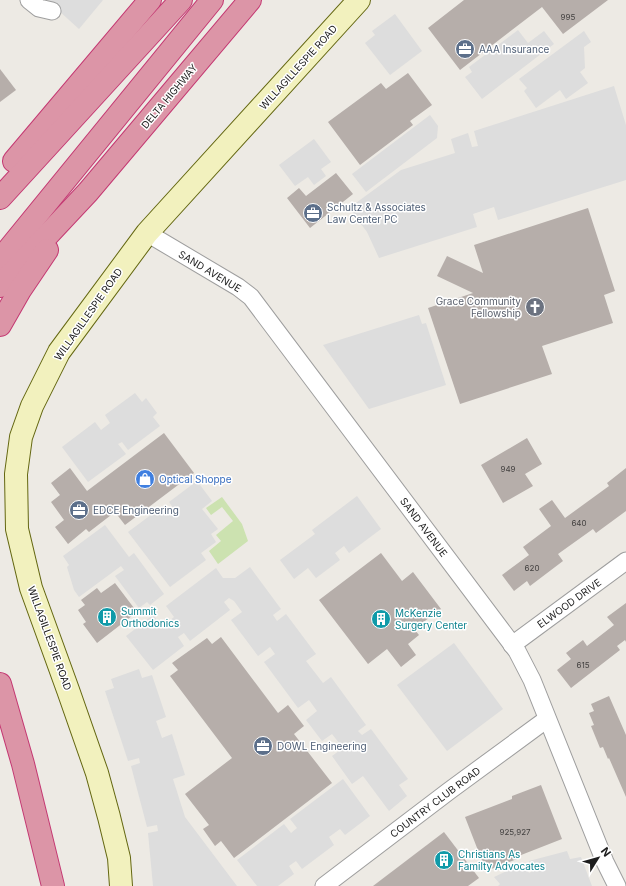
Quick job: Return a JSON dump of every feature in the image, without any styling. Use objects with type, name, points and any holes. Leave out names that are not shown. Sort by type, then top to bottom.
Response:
[{"type":"highway","points":[[0,177],[150,0]]},
{"type":"highway","points":[[0,198],[181,0]]},
{"type":"highway","points":[[0,260],[212,0]]},
{"type":"highway","name":"DELTA HIGHWAY","points":[[88,192],[250,0]]},
{"type":"highway","points":[[0,286],[88,192]]},
{"type":"highway","points":[[0,325],[20,290],[88,192]]},
{"type":"highway","points":[[0,684],[23,764],[53,886]]},
{"type":"street","points":[[29,0],[39,8],[52,12]]},
{"type":"street","name":"WILLAGILLESPIE ROAD","points":[[121,886],[119,858],[97,773],[31,588],[17,529],[16,474],[21,437],[32,406],[58,352],[147,233],[359,0]]},
{"type":"street","name":"SAND AVENUE","points":[[147,233],[238,287],[251,297],[512,645],[532,680],[605,862],[617,886]]},
{"type":"street","name":"ELWOOD DRIVE","points":[[512,645],[626,561]]},
{"type":"street","name":"COUNTRY CLUB ROAD","points":[[324,886],[449,791],[548,719]]},
{"type":"green space","points":[[222,497],[242,524],[248,541],[218,564],[209,551],[221,541],[216,535],[233,521],[222,507],[211,515],[206,508]]},
{"type":"shaded area","points":[[47,0],[103,0],[79,29]]},
{"type":"shaded area","points":[[395,14],[422,51],[390,75],[365,43],[375,35],[372,31]]},
{"type":"shaded area","points":[[518,30],[528,43],[544,31],[554,44],[482,99],[465,77],[472,72],[469,67]]},
{"type":"shaded area","points":[[584,31],[591,42],[584,47],[585,68],[580,72],[588,83],[566,99],[560,90],[536,108],[524,91],[527,88],[519,79]]},
{"type":"shaded area","points":[[614,86],[626,125],[626,180],[498,220],[494,207],[473,214],[477,227],[379,258],[367,232],[349,208],[401,170],[455,153],[451,139],[468,133],[472,147],[478,146],[474,131]]},
{"type":"shaded area","points":[[430,115],[438,126],[437,138],[366,192],[352,174]]},
{"type":"shaded area","points":[[314,139],[331,162],[321,169],[326,176],[314,185],[308,177],[295,186],[279,165]]},
{"type":"shaded area","points":[[419,315],[422,324],[426,323],[446,385],[369,409],[323,345]]},
{"type":"shaded area","points":[[135,393],[142,402],[146,398],[157,413],[153,417],[160,426],[128,450],[122,442],[118,444],[126,454],[88,482],[62,447],[95,422],[101,430],[110,423],[105,415]]},
{"type":"shaded area","points":[[197,481],[212,501],[202,509],[218,529],[211,534],[216,542],[201,553],[206,560],[170,587],[128,532],[163,506],[171,515],[176,512],[169,502]]},
{"type":"shaded area","points":[[357,496],[381,529],[349,553],[344,546],[335,553],[340,560],[316,578],[308,568],[294,579],[280,560],[315,534],[312,530]]},
{"type":"shaded area","points":[[105,525],[129,557],[134,553],[164,594],[150,605],[147,602],[139,608],[115,576],[124,570],[121,566],[79,597],[74,590],[67,567],[69,565],[63,556]]},
{"type":"shaded area","points":[[250,567],[281,609],[273,615],[277,621],[286,614],[316,654],[306,661],[323,683],[331,677],[366,725],[358,731],[362,735],[371,729],[408,779],[399,785],[407,796],[389,811],[363,776],[352,784],[332,756],[343,748],[332,734],[322,741],[306,720],[317,711],[309,700],[298,708],[264,662],[275,654],[270,647],[258,656],[231,620],[242,612],[234,601],[229,598],[224,602],[230,610],[190,641],[184,633],[178,637],[184,646],[153,670],[126,636],[153,615],[162,627],[174,617],[166,606],[216,568],[223,578],[235,578]]},
{"type":"shaded area","points":[[454,643],[503,709],[447,751],[397,685]]},
{"type":"shaded area","points":[[139,669],[142,678],[152,675],[166,717],[156,721],[162,738],[172,734],[185,775],[173,779],[185,817],[237,886],[153,886],[148,833],[158,831],[157,825],[147,827],[131,766],[140,763],[139,758],[128,761],[105,691],[114,688],[111,679]]},
{"type":"shaded area","points":[[343,779],[370,816],[345,835],[340,829],[329,837],[334,845],[302,869],[296,861],[289,866],[294,874],[278,886],[257,886],[237,860],[284,824],[291,833],[297,828],[290,819]]},
{"type":"shaded area","points":[[567,851],[570,859],[581,857],[592,886],[498,886],[500,884],[494,877],[524,863],[529,873],[533,871],[529,861]]},
{"type":"building","name":"AAA Insurance","points":[[464,0],[608,0],[563,34],[542,7],[460,70],[428,28]]},
{"type":"building","points":[[0,69],[16,90],[0,102]]},
{"type":"building","points":[[408,73],[432,105],[410,121],[413,125],[360,165],[328,122],[381,83],[386,89]]},
{"type":"building","name":"Schultz & Associates Law Center PC","points":[[336,173],[353,194],[310,228],[287,198],[299,188],[306,196]]},
{"type":"building","name":"Grace Community Fellowship","points":[[588,208],[615,291],[604,295],[613,323],[542,346],[552,374],[460,404],[428,308],[473,293],[437,276],[447,256],[483,273],[474,245]]},
{"type":"building","name":"Optical Shoppe","points":[[164,433],[194,473],[125,525],[115,512],[89,532],[86,529],[68,544],[55,527],[64,520],[51,502],[60,495],[51,483],[70,468],[87,491]]},
{"type":"building","points":[[527,438],[542,464],[525,474],[533,486],[503,503],[481,465]]},
{"type":"building","points":[[626,468],[626,511],[596,533],[593,529],[558,554],[563,561],[530,586],[527,581],[514,591],[502,575],[529,555],[523,547],[551,526],[539,509],[552,500],[565,518],[609,486],[607,483]]},
{"type":"building","name":"McKenzie Surgery Center","points":[[381,553],[402,581],[413,572],[441,609],[414,629],[419,635],[408,644],[416,655],[401,667],[387,649],[368,664],[319,600]]},
{"type":"building","name":"Summit Orthodonics","points":[[115,583],[137,612],[97,643],[83,624],[86,622],[78,610],[85,605],[81,600],[97,588],[101,593]]},
{"type":"building","points":[[626,603],[626,642],[625,640],[617,646],[620,650],[571,688],[557,670],[571,659],[566,653],[583,640],[587,646],[614,625],[607,617]]},
{"type":"building","name":"DOWL Engineering","points":[[221,637],[278,713],[288,705],[304,726],[294,734],[332,783],[234,858],[221,841],[215,846],[203,829],[209,825],[185,794],[232,758],[170,676],[178,670],[172,663],[207,638],[212,644]]},
{"type":"building","points":[[609,696],[626,735],[626,797],[609,758],[608,759],[603,747],[600,748],[591,726],[594,725],[589,713],[594,711],[591,704]]},
{"type":"building","points":[[541,785],[562,839],[516,857],[517,859],[486,871],[465,817],[512,799],[512,796]]},
{"type":"building","name":"Christians As Familty Advocates","points":[[444,832],[479,878],[468,886],[373,886]]},
{"type":"place","name":"AAA Insurance","points":[[465,49]]},
{"type":"place","name":"Schultz & Associates Law Center PC","points":[[313,213]]},
{"type":"place","name":"Grace Community Fellowship","points":[[535,307]]},
{"type":"place","name":"Optical Shoppe","points":[[145,479]]},
{"type":"place","name":"EDCE Engineering","points":[[79,510]]},
{"type":"place","name":"Summit Orthodonics","points":[[107,617]]},
{"type":"place","name":"McKenzie Surgery Center","points":[[381,619]]},
{"type":"place","name":"DOWL Engineering","points":[[263,746]]},
{"type":"place","name":"Christians As Familty Advocates","points":[[444,860]]}]
